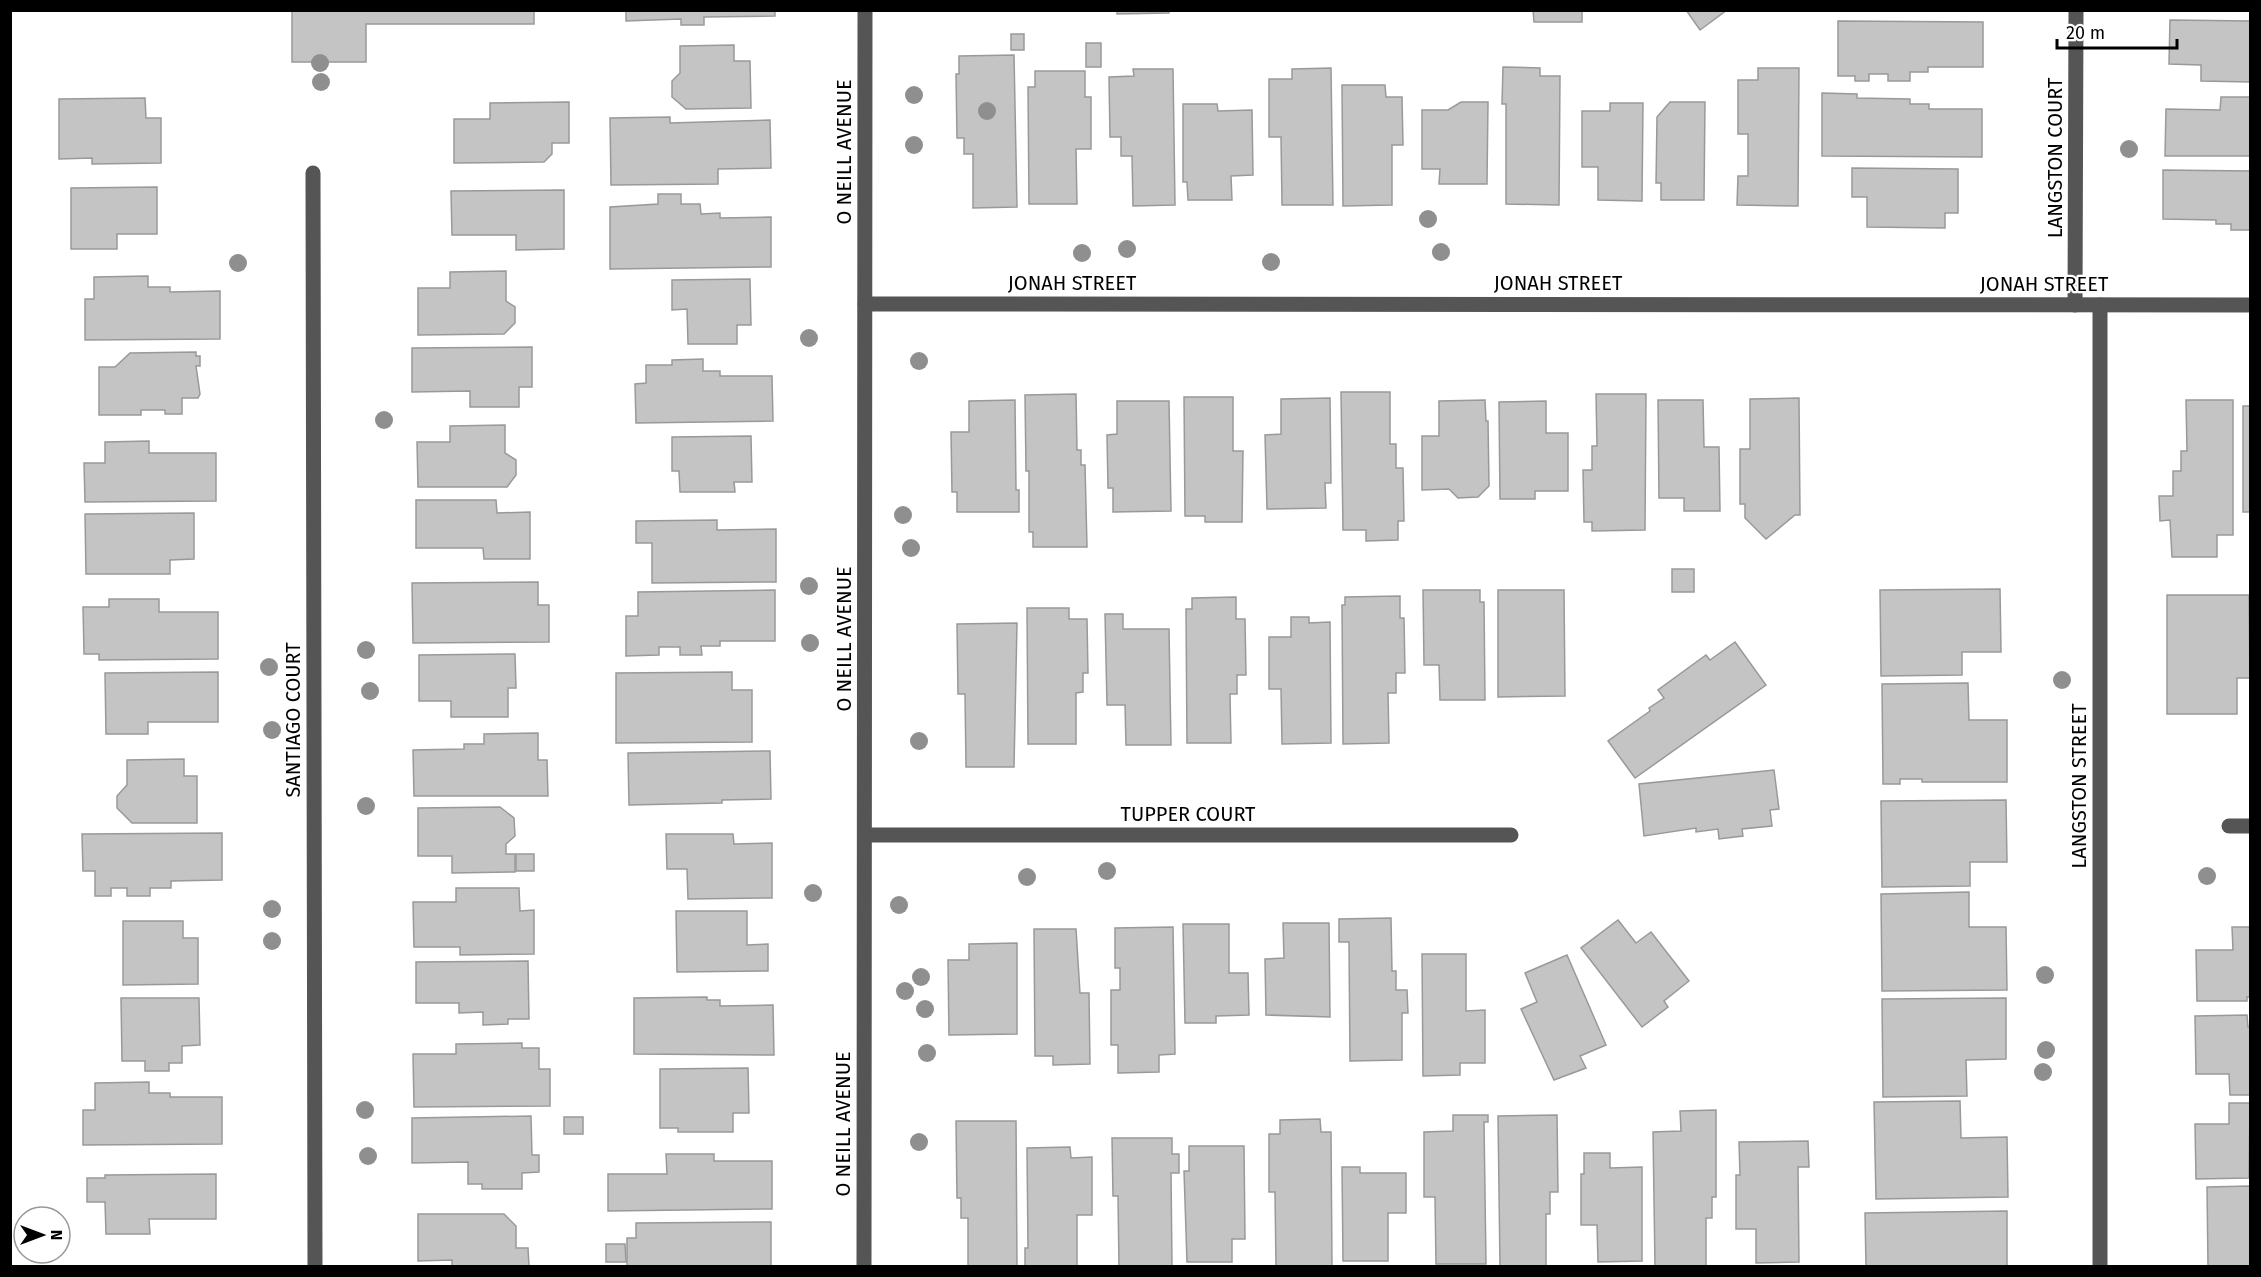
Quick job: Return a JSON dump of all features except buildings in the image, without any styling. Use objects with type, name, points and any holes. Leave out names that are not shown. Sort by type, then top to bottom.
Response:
[{"type":"street","name":"O NEILL AVENUE","points":[[864,1266],[865,10]]},
{"type":"street","name":"LANGSTON COURT","points":[[2075,305],[2076,10]]},
{"type":"street","name":"SANTIAGO COURT","points":[[313,173],[315,1266]]},
{"type":"street","name":"JONAH STREET","points":[[865,304],[2250,305]]},
{"type":"street","name":"LANGSTON STREET","points":[[2100,305],[2100,1266]]},
{"type":"street","points":[[2229,826],[2250,826]]},
{"type":"street","name":"TUPPER COURT","points":[[865,835],[1511,835]]}]
